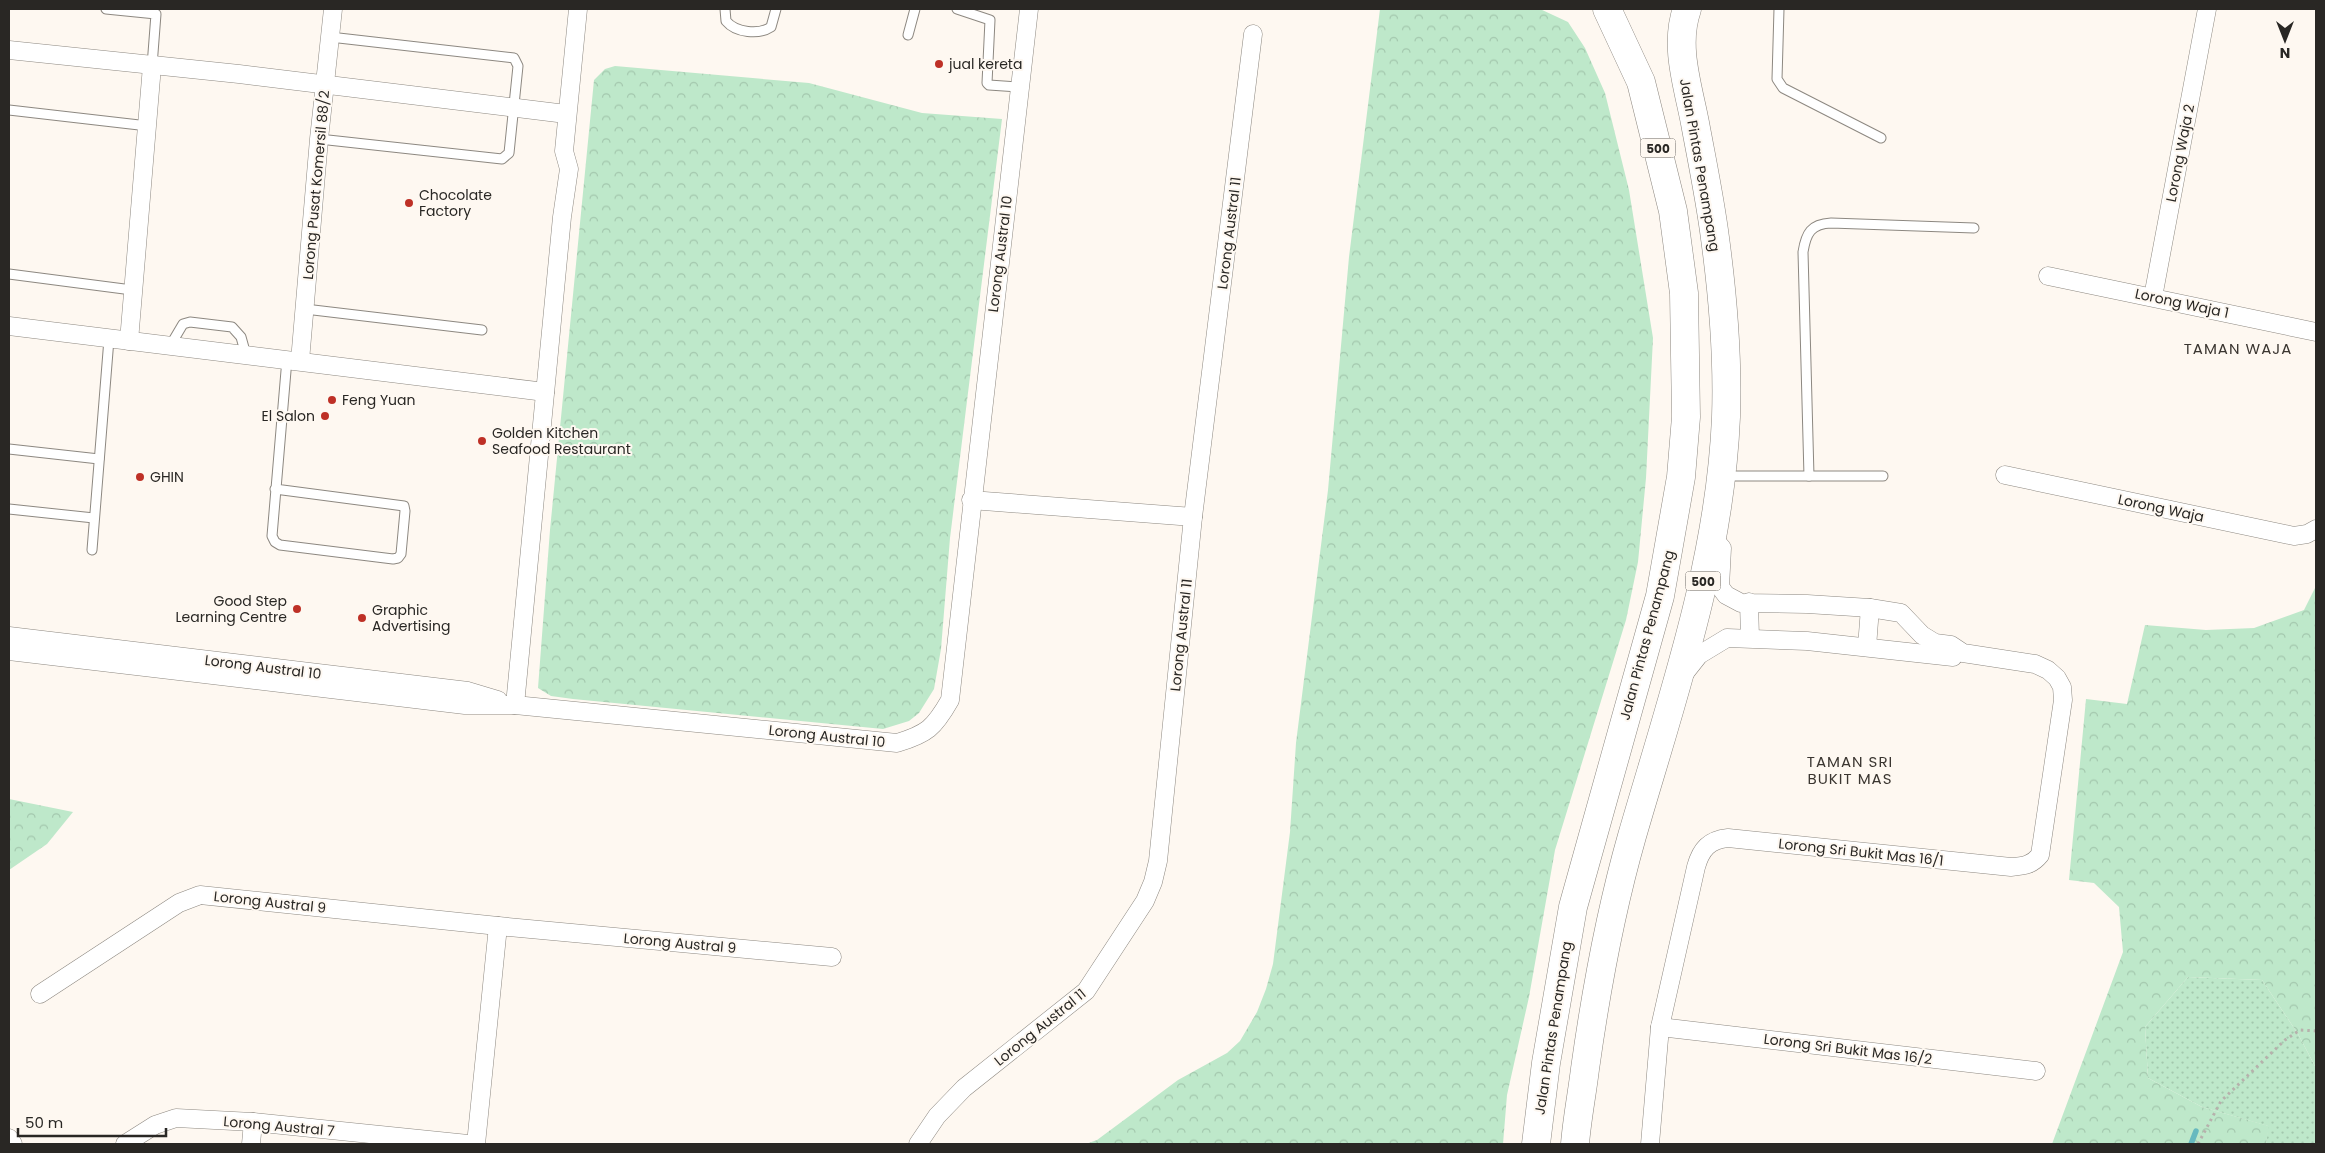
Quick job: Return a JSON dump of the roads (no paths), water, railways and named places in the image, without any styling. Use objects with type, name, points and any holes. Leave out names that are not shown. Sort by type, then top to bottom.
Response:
[{"type":"main road","name":"Jalan Pintas Penampang","points":[[1536,1144],[1550,1033],[1573,907],[1660,596],[1681,477],[1686,417],[1684,293],[1673,211],[1640,82],[1607,9]]},
{"type":"main road","name":"Jalan Pintas Penampang","points":[[1575,1144],[1595,995],[1612,914],[1631,838],[1679,680],[1713,538],[1722,476],[1726,415],[1725,328],[1714,231],[1693,115],[1684,79],[1682,48],[1684,18],[1687,9]]},
{"type":"street","name":"Lorong Pusat Komersil 88/2","points":[[294,360],[305,309],[319,139],[333,9]]},
{"type":"street","points":[[515,705],[561,226],[569,170],[564,150],[566,114],[578,9]]},
{"type":"street","name":"Lorong Austral 10","points":[[9,650],[465,705],[515,705],[896,743],[920,736],[938,721],[950,700],[971,500],[1029,9]]},
{"type":"street","name":"Lorong Waja 2","points":[[2153,297],[2207,9]]},
{"type":"street","name":"Lorong Austral 11","points":[[918,1144],[938,1116],[964,1088],[1086,991],[1145,901],[1153,882],[1158,861],[1193,517],[1253,34]]},
{"type":"street","points":[[9,50],[325,84],[566,114]]},
{"type":"street","points":[[129,342],[152,66]]},
{"type":"street","name":"Lorong Waja 1","points":[[2048,276],[2316,332]]},
{"type":"street","points":[[9,326],[545,392]]},
{"type":"street","name":"Lorong Waja","points":[[2004,476],[2294,536],[2307,534],[2316,529]]},
{"type":"street","points":[[971,500],[1193,517]]},
{"type":"street","name":"Lorong Sri Bukit Mas 16/1","points":[[1650,1144],[1660,1027],[1696,867],[1700,854],[1707,845],[1716,839],[1728,838],[2011,867],[2024,866],[2034,862],[2040,855],[2064,700],[2062,687],[2057,678],[2035,664],[1963,653],[1951,645],[1935,643],[1922,635],[1902,613],[1870,608],[1741,603],[1726,595],[1720,587],[1722,548],[1713,538]]},
{"type":"street","points":[[1749,602],[1750,638]]},
{"type":"street","points":[[1867,647],[1870,608]]},
{"type":"street","name":"Lorong Austral 10","points":[[9,636],[468,691],[515,705]]},
{"type":"street","name":"Lorong Sri Bukit Mas 16/1","points":[[1679,680],[1699,655],[1713,644],[1727,638],[1867,647],[1956,657],[1963,653]]},
{"type":"street","name":"Lorong Austral 9","points":[[40,994],[179,903],[200,895],[498,926],[832,957]]},
{"type":"street","points":[[476,1144],[498,926]]},
{"type":"street","name":"Lorong Sri Bukit Mas 16/2","points":[[1660,1027],[2036,1072]]},
{"type":"street","name":"Lorong Austral 7","points":[[125,1144],[155,1125],[176,1118],[253,1122],[468,1144]]},
{"type":"street","points":[[251,1144],[253,1122]]},
{"type":"street","points":[[9,1138],[13,1144]]},
{"type":"lane","points":[[106,9],[157,11],[152,66]]},
{"type":"lane","points":[[725,9],[726,21],[734,29],[762,32],[771,27],[776,9]]},
{"type":"lane","points":[[908,35],[915,9]]},
{"type":"lane","points":[[957,9],[990,20],[987,82],[989,85],[1019,87]]},
{"type":"lane","points":[[1779,9],[1777,79],[1783,88],[1882,138]]},
{"type":"lane","points":[[319,139],[502,159],[509,153],[514,107],[518,66],[514,58],[330,37]]},
{"type":"lane","points":[[9,110],[148,126]]},
{"type":"lane","points":[[1809,476],[1803,252],[1805,240],[1810,229],[1820,224],[1831,223],[1974,228]]},
{"type":"lane","points":[[9,274],[132,290]]},
{"type":"lane","points":[[305,309],[482,330]]},
{"type":"lane","points":[[170,346],[183,324],[190,322],[207,324],[232,327],[241,337],[246,355]]},
{"type":"lane","points":[[92,550],[109,339]]},
{"type":"lane","points":[[275,489],[404,506],[401,554],[398,558],[393,559],[280,546],[275,542],[272,536],[275,489],[294,360]]},
{"type":"lane","points":[[9,449],[98,459]]},
{"type":"lane","points":[[1722,476],[1883,476]]},
{"type":"lane","points":[[9,509],[94,518]]},
{"type":"waterway","points":[[2191,1144],[2196,1131]]},
{"type":"place","name":"jual kereta","points":[[939,64]]},
{"type":"place","name":"Chocolate Factory","points":[[409,203]]},
{"type":"place","name":"Feng Yuan","points":[[332,400]]},
{"type":"place","name":"El Salon","points":[[325,416]]},
{"type":"place","name":"Golden Kitchen Seafood Restaurant","points":[[482,441]]},
{"type":"place","name":"GHIN","points":[[140,477]]},
{"type":"place","name":"Good Step Learning Centre","points":[[297,609]]},
{"type":"place","name":"Graphic Advertising","points":[[362,618]]},
{"type":"district","name":"TAMAN WAJA","points":[[2238,348]]},
{"type":"district","name":"TAMAN SRI BUKIT MAS","points":[[1850,770]]}]
